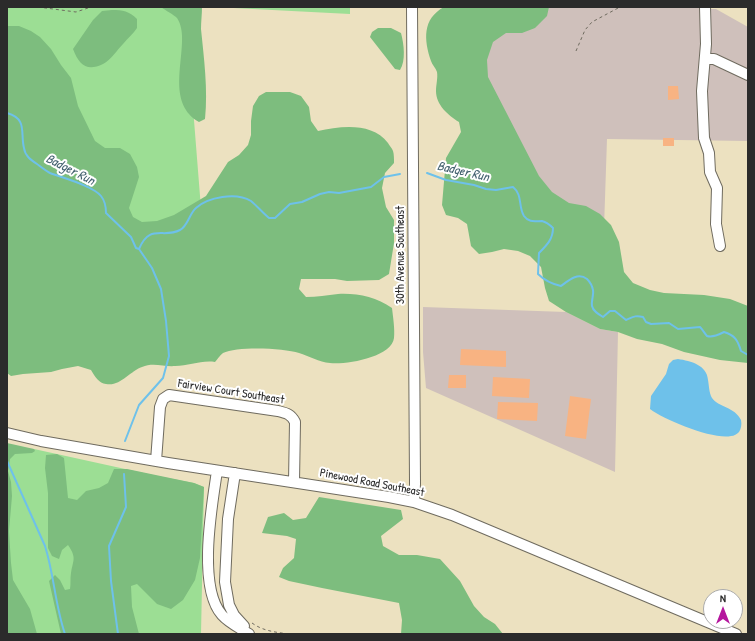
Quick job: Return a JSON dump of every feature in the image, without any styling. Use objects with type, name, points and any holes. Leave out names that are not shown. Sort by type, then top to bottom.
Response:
[{"type":"street","name":"30th Avenue Southeast","points":[[412,7],[414,502]]},
{"type":"street","points":[[705,7],[706,44],[702,91],[704,138],[709,153],[710,172],[717,188],[716,224],[720,246]]},
{"type":"street","points":[[705,59],[714,59],[748,75]]},
{"type":"street","name":"Fairview Court Southeast","points":[[156,461],[160,407],[163,399],[169,395],[278,411],[289,414],[295,422],[294,482]]},
{"type":"street","name":"Pinewood Road Southeast","points":[[7,433],[41,441],[156,461],[414,502],[452,515],[736,634]]},
{"type":"street","points":[[217,471],[210,521],[208,570],[210,584],[214,602],[221,614],[250,634]]},
{"type":"street","points":[[235,473],[227,524],[225,582],[226,591],[234,615],[250,634]]},
{"type":"street","points":[[210,584],[225,582]]},
{"type":"path","points":[[38,7],[76,12],[90,7]]},
{"type":"path","points":[[576,51],[585,30],[592,22],[620,7]]},
{"type":"path","points":[[249,621],[268,631],[288,634]]},
{"type":"shaded area","points":[[523,7],[702,7],[702,9],[716,9],[748,27],[748,141],[607,139],[604,228],[528,192],[484,88],[486,42]]},
{"type":"shaded area","points":[[423,307],[566,312],[600,329],[618,332],[615,472],[426,388],[423,352]]},
{"type":"green space","points":[[7,7],[185,7],[202,221],[7,320]]},
{"type":"green space","points":[[161,7],[202,7],[201,29],[206,108],[205,119],[199,122],[189,114],[183,105],[180,95],[179,83],[182,36],[180,24],[175,17]]},
{"type":"green space","points":[[214,7],[350,7],[350,14]]},
{"type":"green space","points":[[444,7],[549,7],[547,16],[535,28],[522,33],[506,33],[493,42],[487,60],[488,77],[539,176],[552,192],[569,203],[586,206],[600,214],[611,225],[619,242],[624,272],[633,283],[650,290],[664,293],[704,295],[730,299],[748,306],[748,363],[720,360],[684,352],[662,344],[637,339],[618,332],[600,329],[566,312],[549,301],[541,267],[530,256],[518,251],[504,249],[479,254],[471,246],[467,224],[458,218],[446,215],[442,205],[446,158],[461,132],[459,122],[443,109],[438,101],[436,91],[437,72],[429,53],[426,38],[428,24],[437,12]]},
{"type":"green space","points":[[102,11],[123,11],[131,14],[137,19],[137,28],[106,62],[92,67],[84,66],[75,55],[73,49],[93,20]]},
{"type":"green space","points":[[7,26],[19,26],[31,31],[40,37],[51,49],[71,78],[78,106],[95,141],[105,148],[120,148],[130,154],[137,167],[139,177],[129,208],[133,217],[142,222],[157,221],[174,215],[206,196],[228,162],[239,155],[248,145],[251,135],[253,106],[259,96],[266,92],[290,92],[301,96],[309,107],[311,121],[318,131],[356,127],[374,132],[381,136],[392,149],[394,157],[394,163],[385,173],[382,188],[386,207],[394,220],[394,243],[389,274],[379,280],[347,281],[335,279],[301,279],[299,289],[306,297],[352,294],[373,298],[386,304],[392,308],[394,323],[394,338],[391,345],[377,355],[346,363],[330,363],[292,351],[261,348],[239,349],[223,353],[215,362],[180,366],[146,366],[138,369],[120,381],[111,384],[106,384],[99,381],[91,370],[78,366],[51,372],[11,376],[7,373]]},
{"type":"green space","points":[[378,28],[391,28],[401,33],[404,47],[404,57],[400,70],[395,69],[370,37],[372,32]]},
{"type":"green space","points":[[7,443],[34,449],[35,451],[32,453],[15,454],[10,459],[8,471],[11,482],[12,496],[9,531],[13,580],[30,609],[37,634],[7,634]]},
{"type":"green space","points":[[16,448],[34,449],[194,483],[204,487],[201,634],[7,634],[7,452]]},
{"type":"green space","points":[[57,454],[64,458],[68,498],[77,500],[86,491],[99,488],[108,483],[114,469],[127,469],[194,483],[204,487],[200,558],[195,580],[183,600],[171,609],[157,604],[137,584],[131,586],[132,607],[139,634],[61,634],[49,581],[55,575],[60,580],[65,590],[70,589],[74,559],[73,553],[68,545],[62,550],[59,559],[52,556],[48,548],[48,493],[45,468],[46,455]]},
{"type":"green space","points":[[319,497],[401,510],[403,519],[381,536],[383,546],[399,555],[417,555],[440,559],[460,581],[474,606],[484,617],[495,624],[503,634],[401,634],[402,620],[399,603],[289,581],[279,577],[283,568],[294,558],[296,539],[287,536],[262,533],[268,517],[284,513],[293,520],[306,518]]},
{"type":"water","points":[[678,359],[698,365],[705,371],[712,398],[735,412],[741,420],[741,428],[739,432],[732,436],[713,435],[689,428],[650,409],[651,396],[666,374],[669,364],[673,360]]},
{"type":"building","points":[[668,86],[678,86],[679,99],[668,100]]},
{"type":"building","points":[[663,138],[674,138],[674,146],[663,146]]},
{"type":"building","points":[[461,349],[506,351],[506,367],[460,365]]},
{"type":"building","points":[[449,375],[466,375],[466,388],[448,388]]},
{"type":"building","points":[[493,377],[530,379],[529,398],[492,396]]},
{"type":"building","points":[[570,396],[591,399],[586,439],[565,436]]},
{"type":"building","points":[[498,402],[538,403],[537,421],[497,419]]},
{"type":"waterway","name":"Badger Run","points":[[7,113],[14,116],[21,123],[23,142],[27,156],[50,173],[85,186],[97,192],[101,196],[105,204],[106,213],[131,237],[136,248],[139,249],[152,268],[161,289],[169,356],[163,378],[139,405],[125,441]]},
{"type":"waterway","name":"Badger Run","points":[[427,173],[446,180],[474,185],[486,189],[496,190],[513,187],[518,194],[524,216],[528,220],[543,221],[553,228],[551,239],[539,253],[538,274],[543,279],[561,286],[570,279],[580,276],[584,277],[591,284],[593,290],[593,308],[603,317],[610,311],[615,311],[626,320],[638,316],[643,317],[646,322],[651,324],[669,323],[678,329],[700,327],[707,336],[716,336],[724,332],[728,333],[737,341],[741,351],[748,355]]},
{"type":"waterway","name":"Badger Run","points":[[139,249],[143,241],[152,234],[174,232],[183,228],[196,208],[208,201],[230,196],[245,198],[251,201],[269,218],[275,218],[290,204],[302,202],[320,194],[329,192],[339,193],[371,187],[384,177],[400,174]]},
{"type":"waterway","points":[[7,461],[45,546],[65,634]]},
{"type":"waterway","points":[[118,634],[111,581],[109,546],[126,507],[124,474]]}]
